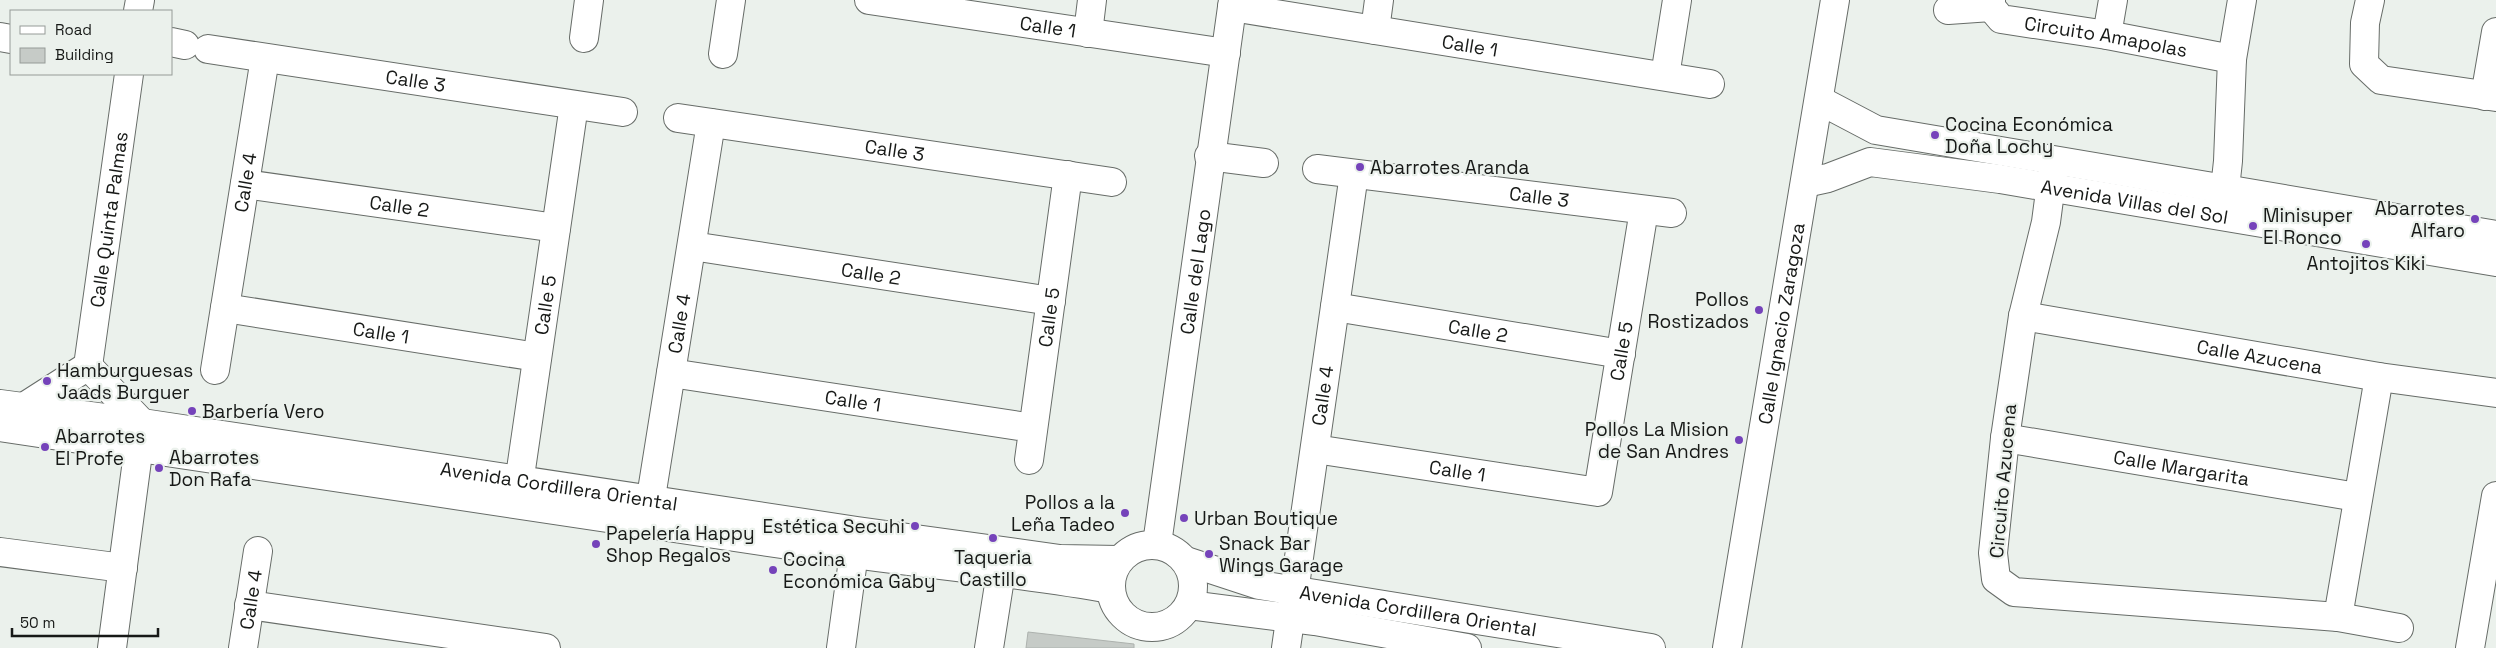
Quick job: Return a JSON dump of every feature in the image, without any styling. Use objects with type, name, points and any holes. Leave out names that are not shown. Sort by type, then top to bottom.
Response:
[{"type":"street","points":[[584,38],[589,0]]},
{"type":"street","points":[[723,54],[731,0]]},
{"type":"street","name":"Calle 1","points":[[869,0],[1226,53]]},
{"type":"street","points":[[1088,33],[1092,0]]},
{"type":"street","points":[[1375,30],[1379,0]]},
{"type":"street","points":[[1665,76],[1677,0]]},
{"type":"street","name":"Calle Ignacio Zaragoza","points":[[1727,648],[1835,0]]},
{"type":"street","points":[[2107,35],[2113,0]]},
{"type":"street","points":[[2222,216],[2228,161],[2232,59],[2242,0]]},
{"type":"street","points":[[2370,0],[2365,24],[2364,64],[2381,80],[2491,96],[2496,32]]},
{"type":"street","name":"Calle 1","points":[[1232,3],[1375,30],[1710,84]]},
{"type":"street","name":"Calle del Lago","points":[[1157,544],[1232,3]]},
{"type":"street","points":[[1948,10],[1991,3]]},
{"type":"street","name":"Circuito Amapolas","points":[[1991,3],[2001,19],[2107,35],[2232,59]]},
{"type":"street","name":"Calle 3","points":[[188,45],[623,112]]},
{"type":"street","name":"Calle 4","points":[[215,370],[265,58]]},
{"type":"street","name":"Calle Quinta Palmas","points":[[88,366],[129,75]]},
{"type":"street","name":"Avenida Villas del Sol","points":[[1819,100],[1876,130],[2496,235]]},
{"type":"street","name":"Calle 5","points":[[518,492],[574,105]]},
{"type":"street","name":"Calle 3","points":[[678,118],[1112,182]]},
{"type":"street","name":"Calle 4","points":[[649,511],[711,123]]},
{"type":"street","points":[[1870,162],[1876,130]]},
{"type":"street","points":[[1210,156],[1264,163]]},
{"type":"street","name":"Circuito Azucena","points":[[2054,161],[2046,222],[2023,316],[2005,438],[1993,553],[1996,579],[2014,592],[2338,617],[2400,628]]},
{"type":"street","name":"Avenida Villas del Sol","points":[[1805,183],[1828,178],[1870,162],[2051,187],[2496,262]]},
{"type":"street","name":"Calle 3","points":[[1317,169],[1672,213]]},
{"type":"street","name":"Calle 4","points":[[1286,648],[1354,174]]},
{"type":"street","name":"Calle 5","points":[[1029,460],[1068,175]]},
{"type":"street","name":"Calle 2","points":[[244,184],[556,228]]},
{"type":"street","name":"Calle 5","points":[[1598,492],[1644,210]]},
{"type":"street","name":"Calle 2","points":[[692,246],[1051,301]]},
{"type":"street","name":"Calle 2","points":[[1335,307],[1621,354]]},
{"type":"street","name":"Calle 1","points":[[225,308],[538,357]]},
{"type":"street","name":"Calle Azucena","points":[[2023,316],[2379,377],[2496,393]]},
{"type":"street","points":[[12,405],[88,366],[141,435],[112,648]]},
{"type":"street","name":"Calle 1","points":[[671,373],[1033,428]]},
{"type":"street","points":[[2338,617],[2379,377]]},
{"type":"street","name":"Avenida Cordillera Oriental","points":[[12,405],[141,435],[856,543],[1001,572],[1111,589]]},
{"type":"street","name":"Avenida Cordillera Oriental","points":[[0,427],[141,435]]},
{"type":"street","name":"Calle Margarita","points":[[2005,438],[2357,497]]},
{"type":"street","name":"Calle 1","points":[[1315,449],[1598,492]]},
{"type":"street","points":[[2470,648],[2496,496]]},
{"type":"street","points":[[841,648],[856,543]]},
{"type":"street","name":"Avenida Cordillera Oriental","points":[[856,543],[1060,559],[1120,560]]},
{"type":"street","points":[[1157,544],[1175,551],[1186,561],[1193,575],[1194,590],[1190,605],[1180,617],[1167,625],[1152,627],[1137,624],[1124,616],[1115,604],[1111,589],[1112,574],[1120,560],[1131,550],[1157,544]]},
{"type":"street","name":"Calle 4","points":[[243,648],[258,551]]},
{"type":"street","points":[[1,558],[123,568]]},
{"type":"street","name":"Avenida Cordillera Oriental","points":[[1186,561],[1259,586],[1581,642],[1651,648]]},
{"type":"street","points":[[989,648],[1001,572]]},
{"type":"street","points":[[249,605],[546,648]]},
{"type":"street","name":"Avenida Cordillera Oriental","points":[[1190,605],[1291,618],[1420,644],[1468,648]]},
{"type":"building","points":[[1028,632],[1134,644],[1134,648],[1026,648]]},
{"type":"place","name":"Cocina Económica Doña Lochy","points":[[1935,135]]},
{"type":"place","name":"Abarrotes Aranda","points":[[1360,167]]},
{"type":"place","name":"Abarrotes Alfaro","points":[[2475,219]]},
{"type":"place","name":"Minisuper El Ronco","points":[[2253,226]]},
{"type":"place","name":"Antojitos Kiki","points":[[2366,244]]},
{"type":"place","name":"Pollos Rostizados","points":[[1759,310]]},
{"type":"place","name":"Hamburguesas Jaads Burguer","points":[[47,381]]},
{"type":"place","name":"Barbería Vero","points":[[192,411]]},
{"type":"place","name":"Pollos La Mision de San Andres","points":[[1739,440]]},
{"type":"place","name":"Abarrotes El Profe","points":[[45,447]]},
{"type":"place","name":"Abarrotes Don Rafa","points":[[159,468]]},
{"type":"place","name":"Pollos a la Leña Tadeo","points":[[1125,513]]},
{"type":"place","name":"Urban Boutique","points":[[1184,518]]},
{"type":"place","name":"Estética Secuhi","points":[[915,526]]},
{"type":"place","name":"Taqueria Castillo","points":[[993,538]]},
{"type":"place","name":"Papelería Happy Shop Regalos","points":[[596,544]]},
{"type":"place","name":"Snack Bar Wings Garage","points":[[1209,554]]},
{"type":"place","name":"Cocina Económica Gaby","points":[[773,570]]}]
